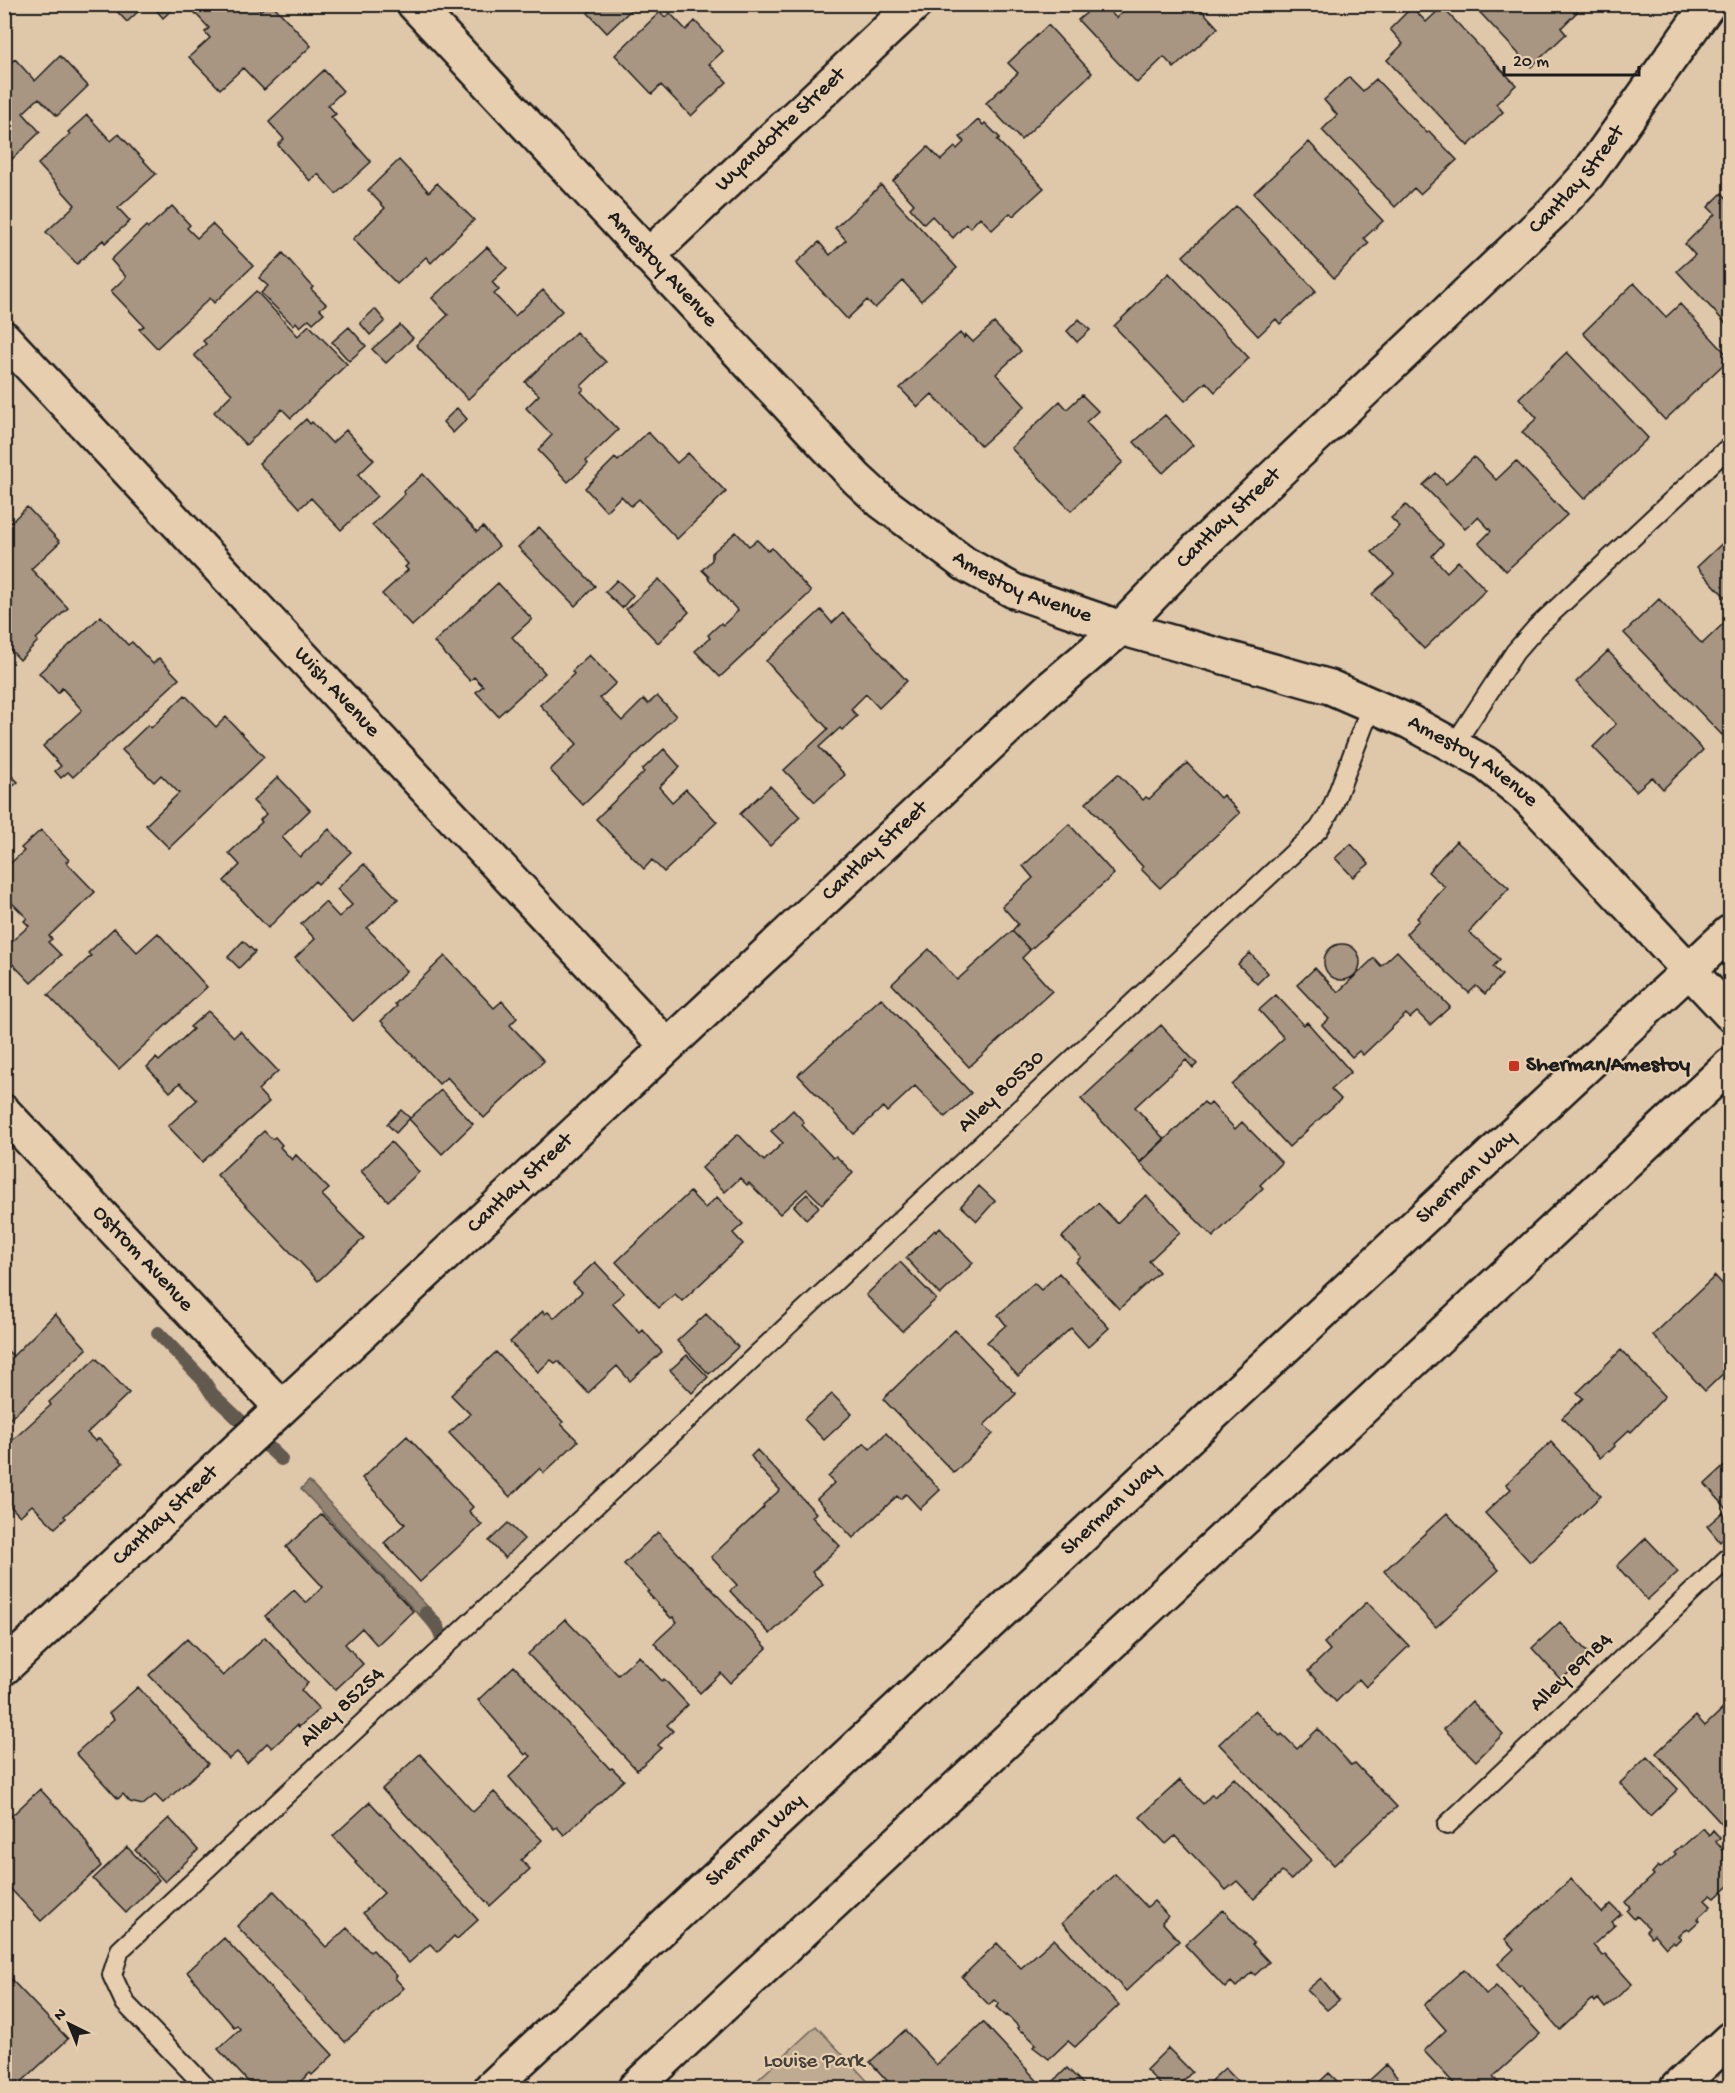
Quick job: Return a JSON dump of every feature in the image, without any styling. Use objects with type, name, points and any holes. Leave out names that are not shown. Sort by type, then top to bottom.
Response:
[{"type":"street","name":"Amestoy Avenue","points":[[414,4],[857,479],[891,509],[965,564],[1014,591],[1121,628],[1330,687],[1372,704],[1485,763],[1528,798],[1731,1014]]},
{"type":"street","name":"Wyandotte Street","points":[[648,256],[915,4]]},
{"type":"street","name":"Cantlay Street","points":[[4,1668],[1048,690],[1121,628],[1199,547],[1553,212],[1588,174],[1709,4]]},
{"type":"street","name":"Wish Avenue","points":[[4,338],[667,1046]]},
{"type":"street","name":"Sherman Way","points":[[491,2088],[1731,932]]},
{"type":"street","points":[[635,2088],[1731,1065]]},
{"type":"street","name":"Ostrom Avenue","points":[[4,1112],[281,1407]]},
{"type":"street","points":[[1677,2088],[1731,2039]]},
{"type":"lane","points":[[1454,745],[1515,652],[1537,627],[1731,446]]},
{"type":"lane","name":"Alley 80530","points":[[619,1484],[1319,829],[1332,808],[1372,704]]},
{"type":"lane","name":"Alley 85254","points":[[207,2088],[125,2003],[112,1975],[120,1950],[619,1484]]},
{"type":"lane","name":"Alley 89184","points":[[1447,1825],[1731,1556]]},
{"type":"green space","name":"Louise Park","points":[[816,2026],[874,2088],[749,2088]]},
{"type":"shaded area","points":[[309,1481],[443,1623],[434,1631],[301,1489]]},
{"type":"building","points":[[110,4],[146,4],[127,22]]},
{"type":"building","points":[[151,4],[178,4],[163,18]]},
{"type":"building","points":[[204,4],[254,4],[260,11],[268,4],[272,4],[311,46],[264,90],[243,68],[220,89],[189,57],[210,38],[205,32],[209,28],[195,13]]},
{"type":"building","points":[[597,4],[637,4],[607,33],[588,13]]},
{"type":"building","points":[[1097,4],[1103,4],[1116,18],[1131,4],[1196,4],[1218,28],[1174,68],[1164,57],[1137,83],[1078,20]]},
{"type":"building","points":[[1472,4],[1576,4],[1580,9],[1561,28],[1566,34],[1531,67]]},
{"type":"building","points":[[1412,7],[1426,22],[1442,7],[1516,85],[1496,104],[1503,112],[1468,146],[1387,60],[1403,44],[1390,29]]},
{"type":"building","points":[[660,12],[665,17],[670,13],[686,30],[695,21],[723,51],[709,64],[727,82],[691,116],[661,85],[652,94],[615,55]]},
{"type":"building","points":[[1048,25],[1092,73],[1021,140],[986,103],[1018,73],[1008,63]]},
{"type":"building","points":[[60,56],[88,86],[57,116],[39,98],[23,113],[40,132],[7,164],[4,161],[4,61],[8,65],[15,59],[35,81]]},
{"type":"building","points":[[324,70],[343,91],[328,105],[336,114],[331,117],[371,162],[336,194],[318,174],[310,181],[278,145],[284,139],[269,122]]},
{"type":"building","points":[[1349,77],[1363,91],[1376,79],[1427,133],[1429,131],[1457,160],[1420,194],[1414,188],[1395,207],[1322,130],[1337,115],[1324,100]]},
{"type":"building","points":[[87,115],[111,141],[119,134],[156,174],[118,208],[130,221],[105,243],[103,240],[77,264],[46,232],[75,205],[38,164]]},
{"type":"building","points":[[978,120],[983,125],[985,123],[1000,138],[997,140],[1044,188],[1013,216],[1010,213],[992,230],[980,217],[970,228],[966,224],[953,238],[932,216],[924,224],[910,208],[914,204],[893,181],[928,147],[941,160],[955,147],[957,149],[964,142],[960,137]]},
{"type":"building","points":[[1309,142],[1383,221],[1364,238],[1369,243],[1334,278],[1254,193]]},
{"type":"building","points":[[399,160],[429,192],[437,183],[474,220],[431,263],[426,257],[397,284],[353,239],[385,208],[368,190]]},
{"type":"building","points":[[881,185],[957,268],[921,301],[903,281],[875,308],[867,300],[847,319],[796,263],[819,242],[830,255],[846,240],[835,228]]},
{"type":"building","points":[[1722,193],[1730,202],[1730,328],[1677,271],[1695,255],[1685,244],[1715,214],[1708,207]]},
{"type":"building","points":[[172,206],[190,225],[187,228],[197,238],[212,224],[253,266],[214,303],[210,298],[157,348],[139,329],[144,326],[111,291],[126,277],[111,260],[146,226],[148,228]]},
{"type":"building","points":[[1236,206],[1316,291],[1280,324],[1276,319],[1258,336],[1183,256]]},
{"type":"building","points":[[487,247],[507,268],[492,282],[499,290],[494,294],[515,316],[543,290],[562,311],[468,399],[416,345],[448,315],[432,298]]},
{"type":"building","points":[[283,253],[326,304],[320,309],[324,313],[313,323],[309,319],[300,327],[296,322],[293,325],[261,293],[268,286],[259,278]]},
{"type":"building","points":[[1169,273],[1249,358],[1215,392],[1206,382],[1185,401],[1114,326]]},
{"type":"building","points":[[1634,283],[1666,317],[1680,304],[1730,358],[1665,420],[1583,333]]},
{"type":"building","points":[[256,291],[298,336],[309,325],[347,364],[291,418],[282,409],[246,445],[214,412],[232,394],[194,355],[206,344],[203,341]]},
{"type":"building","points":[[375,309],[385,321],[370,335],[360,323]]},
{"type":"building","points":[[1079,319],[1090,330],[1077,342],[1067,331]]},
{"type":"building","points":[[994,323],[1021,351],[996,374],[1025,406],[981,446],[932,394],[918,407],[900,388],[960,333],[964,338],[966,335],[973,342]]},
{"type":"building","points":[[400,325],[413,338],[386,363],[372,349]]},
{"type":"building","points":[[349,327],[366,346],[349,361],[332,342]]},
{"type":"building","points":[[576,332],[606,362],[581,386],[584,389],[581,392],[618,430],[586,461],[588,464],[568,482],[538,450],[552,435],[526,408],[539,395],[525,382]]},
{"type":"building","points":[[1567,352],[1648,438],[1584,499],[1522,432],[1537,418],[1519,398]]},
{"type":"building","points":[[1082,395],[1098,411],[1086,422],[1123,462],[1071,511],[1011,448],[1060,401],[1067,409]]},
{"type":"building","points":[[457,408],[467,419],[453,433],[443,422]]},
{"type":"building","points":[[1165,415],[1193,445],[1163,473],[1134,442]]},
{"type":"building","points":[[306,419],[310,424],[312,422],[332,443],[346,430],[374,460],[358,475],[377,496],[341,530],[311,498],[300,508],[259,463]]},
{"type":"building","points":[[648,432],[677,463],[688,453],[726,492],[677,539],[639,499],[631,506],[621,496],[606,511],[585,488],[615,458],[618,461]]},
{"type":"building","points":[[1474,457],[1496,480],[1516,461],[1567,515],[1506,571],[1479,543],[1491,531],[1478,517],[1465,529],[1423,485],[1436,473],[1446,484]]},
{"type":"building","points":[[423,474],[477,532],[483,527],[499,546],[412,626],[382,594],[408,570],[405,567],[408,564],[372,525]]},
{"type":"building","points":[[1406,505],[1443,544],[1432,556],[1447,572],[1458,561],[1486,590],[1424,649],[1372,594],[1394,574],[1372,552],[1400,527],[1391,518]]},
{"type":"building","points":[[27,507],[60,542],[31,569],[68,608],[36,639],[38,641],[20,660],[4,643],[4,529]]},
{"type":"building","points":[[539,527],[595,586],[575,606],[518,547]]},
{"type":"building","points":[[736,532],[749,546],[757,540],[768,551],[772,548],[811,592],[720,677],[695,651],[710,638],[708,635],[738,611],[702,570],[712,560],[712,553]]},
{"type":"building","points":[[1730,536],[1730,602],[1697,567]]},
{"type":"building","points":[[659,579],[689,612],[658,643],[626,609]]},
{"type":"building","points":[[617,580],[633,595],[622,608],[605,592]]},
{"type":"building","points":[[498,583],[532,619],[512,637],[545,673],[498,716],[476,692],[483,686],[474,677],[470,681],[434,642]]},
{"type":"building","points":[[1659,599],[1702,644],[1724,623],[1730,630],[1730,728],[1722,735],[1624,633]]},
{"type":"building","points":[[821,610],[832,623],[843,613],[907,681],[879,708],[866,694],[851,709],[857,716],[819,747],[845,775],[815,802],[784,770],[828,729],[766,661]]},
{"type":"building","points":[[101,616],[128,645],[132,642],[153,664],[159,658],[179,679],[73,777],[68,772],[61,778],[55,771],[61,766],[43,746],[82,710],[62,688],[58,693],[39,673]]},
{"type":"building","points":[[1608,651],[1703,750],[1663,789],[1652,777],[1636,791],[1593,747],[1616,724],[1576,682]]},
{"type":"building","points":[[589,655],[616,683],[600,698],[622,721],[644,699],[648,704],[657,696],[676,716],[583,805],[550,770],[577,744],[540,705],[574,674],[572,671]]},
{"type":"building","points":[[185,695],[216,727],[226,717],[264,757],[169,848],[146,825],[179,793],[161,775],[154,782],[122,750],[148,725],[151,728]]},
{"type":"building","points":[[664,749],[680,767],[659,787],[672,802],[686,789],[717,822],[664,872],[652,860],[644,869],[596,819]]},
{"type":"building","points":[[1187,763],[1220,798],[1223,795],[1240,813],[1160,888],[1141,869],[1143,867],[1086,803],[1118,774],[1143,800],[1146,797],[1149,799]]},
{"type":"building","points":[[4,768],[18,782],[4,794]]},
{"type":"building","points":[[278,777],[310,810],[282,837],[300,857],[329,829],[351,852],[318,884],[315,881],[268,928],[224,881],[240,865],[229,853],[262,822],[260,820],[266,814],[253,801]]},
{"type":"building","points":[[770,786],[800,817],[770,846],[740,814]]},
{"type":"building","points":[[1069,824],[1114,874],[1030,950],[1012,931],[1018,924],[1002,906],[1033,878],[1023,866]]},
{"type":"building","points":[[41,830],[69,860],[66,862],[95,892],[49,936],[52,939],[48,942],[61,955],[31,983],[4,955],[4,948],[29,926],[24,921],[27,918],[4,895],[4,869],[24,851],[21,848]]},
{"type":"building","points":[[1456,841],[1509,888],[1469,932],[1500,959],[1493,967],[1502,975],[1485,994],[1476,986],[1469,993],[1406,934],[1445,887],[1428,872]]},
{"type":"building","points":[[1351,844],[1369,864],[1353,877],[1335,858]]},
{"type":"building","points":[[364,864],[398,899],[367,928],[407,971],[353,1021],[295,958],[315,939],[301,924],[325,902],[339,917],[352,905],[337,889]]},
{"type":"building","points":[[114,928],[137,952],[158,933],[207,987],[119,1069],[48,995],[91,956],[88,953]]},
{"type":"building","points":[[1012,931],[1030,950],[1022,958],[1052,991],[969,1067],[892,984],[929,949],[957,980]]},
{"type":"building","points":[[243,941],[255,952],[239,968],[228,957]]},
{"type":"building","points":[[1342,944],[1355,949],[1360,962],[1355,975],[1342,980],[1329,975],[1324,962],[1329,949]]},
{"type":"building","points":[[1397,951],[1450,1007],[1430,1025],[1417,1012],[1410,1018],[1406,1014],[1363,1055],[1359,1051],[1352,1057],[1322,1025],[1329,1019],[1297,985],[1315,968],[1338,992],[1374,958],[1381,966]]},
{"type":"building","points":[[1250,953],[1268,973],[1257,984],[1238,964]]},
{"type":"building","points":[[445,956],[494,1008],[502,1001],[517,1018],[510,1025],[544,1061],[484,1118],[447,1077],[439,1084],[381,1021],[397,1006],[395,1004]]},
{"type":"building","points":[[1276,995],[1304,1025],[1307,1022],[1351,1072],[1331,1089],[1341,1099],[1289,1147],[1232,1085],[1284,1038],[1259,1010]]},
{"type":"building","points":[[881,998],[971,1093],[945,1117],[915,1086],[887,1112],[883,1107],[854,1134],[798,1075]]},
{"type":"building","points":[[208,1011],[234,1037],[240,1031],[278,1071],[258,1090],[269,1102],[202,1162],[168,1126],[197,1100],[180,1083],[170,1092],[147,1067],[156,1058],[159,1061],[193,1029],[190,1027]]},
{"type":"building","points":[[1161,1025],[1197,1064],[1193,1068],[1186,1060],[1135,1107],[1164,1139],[1140,1162],[1081,1099]]},
{"type":"building","points":[[441,1090],[473,1124],[442,1154],[409,1119]]},
{"type":"building","points":[[1204,1102],[1208,1106],[1211,1103],[1235,1129],[1242,1122],[1282,1163],[1260,1185],[1263,1188],[1213,1237],[1140,1163]]},
{"type":"building","points":[[401,1110],[410,1118],[396,1133],[387,1124]]},
{"type":"building","points":[[793,1110],[804,1122],[802,1125],[833,1158],[836,1156],[853,1173],[822,1204],[807,1189],[780,1214],[749,1183],[747,1185],[740,1178],[725,1192],[702,1168],[738,1134],[764,1161],[783,1143],[771,1131]]},
{"type":"building","points":[[264,1131],[272,1139],[275,1137],[282,1145],[280,1147],[292,1160],[296,1155],[329,1189],[322,1195],[364,1238],[318,1281],[217,1175]]},
{"type":"building","points":[[391,1142],[419,1172],[388,1201],[361,1171]]},
{"type":"building","points":[[979,1186],[995,1201],[977,1221],[961,1206]]},
{"type":"building","points":[[690,1192],[705,1208],[717,1197],[743,1224],[733,1233],[743,1244],[682,1301],[675,1294],[659,1308],[616,1262]]},
{"type":"building","points":[[807,1194],[819,1207],[806,1219],[794,1206]]},
{"type":"building","points":[[1146,1195],[1180,1232],[1149,1261],[1159,1272],[1119,1309],[1076,1262],[1081,1257],[1062,1237],[1098,1203],[1117,1223]]},
{"type":"building","points":[[940,1228],[973,1263],[940,1295],[906,1258],[935,1230],[936,1232]]},
{"type":"building","points":[[595,1262],[624,1293],[612,1303],[640,1333],[643,1330],[662,1352],[630,1381],[617,1366],[588,1393],[558,1361],[555,1363],[551,1360],[538,1372],[510,1342],[543,1311],[545,1314],[548,1312],[554,1318],[582,1292],[573,1283]]},
{"type":"building","points":[[900,1262],[936,1299],[902,1331],[866,1295]]},
{"type":"building","points":[[1059,1273],[1109,1328],[1088,1347],[1071,1328],[1018,1376],[987,1342],[1006,1325],[998,1315],[1034,1283],[1041,1290]]},
{"type":"building","points":[[1715,1276],[1730,1292],[1730,1367],[1705,1391],[1653,1335]]},
{"type":"building","points":[[55,1314],[87,1349],[4,1424],[4,1347],[13,1356]]},
{"type":"building","points":[[706,1314],[738,1347],[709,1374],[677,1341]]},
{"type":"building","points":[[955,1330],[1016,1394],[984,1425],[993,1434],[954,1473],[883,1399]]},
{"type":"building","points":[[1621,1350],[1665,1396],[1631,1432],[1629,1430],[1609,1452],[1600,1458],[1562,1418],[1583,1398],[1577,1393]]},
{"type":"building","points":[[496,1352],[563,1422],[561,1424],[578,1441],[544,1473],[540,1468],[510,1497],[449,1433],[470,1414],[451,1395]]},
{"type":"building","points":[[687,1355],[708,1377],[692,1393],[670,1370]]},
{"type":"building","points":[[96,1358],[129,1393],[87,1433],[95,1441],[99,1438],[123,1463],[64,1516],[66,1518],[55,1528],[32,1505],[20,1516],[4,1500],[4,1448],[51,1405],[49,1402]]},
{"type":"building","points":[[832,1394],[852,1414],[824,1440],[804,1419]]},
{"type":"building","points":[[886,1433],[940,1490],[920,1509],[906,1494],[900,1499],[897,1496],[853,1538],[817,1499],[834,1483],[828,1477],[864,1443],[870,1449]]},
{"type":"building","points":[[407,1436],[473,1507],[469,1511],[482,1525],[420,1582],[384,1543],[405,1524],[362,1478]]},
{"type":"building","points":[[1551,1442],[1601,1496],[1530,1562],[1485,1513],[1511,1489],[1506,1484]]},
{"type":"building","points":[[757,1450],[816,1513],[812,1517],[840,1546],[812,1572],[823,1584],[770,1634],[730,1591],[737,1585],[711,1557],[780,1490],[751,1456]]},
{"type":"building","points":[[1730,1461],[1730,1512],[1705,1484]]},
{"type":"building","points":[[1723,1512],[1730,1522],[1730,1532],[1720,1542],[1707,1526]]},
{"type":"building","points":[[1447,1513],[1499,1570],[1436,1627],[1384,1571]]},
{"type":"building","points":[[322,1514],[413,1611],[377,1645],[362,1628],[345,1644],[363,1664],[335,1690],[265,1616],[294,1590],[306,1603],[323,1587],[286,1547]]},
{"type":"building","points":[[508,1523],[524,1539],[505,1558],[489,1541]]},
{"type":"building","points":[[658,1532],[767,1648],[730,1683],[721,1673],[700,1693],[654,1643],[677,1622],[647,1592],[649,1591],[624,1564]]},
{"type":"building","points":[[1646,1538],[1678,1572],[1647,1600],[1617,1566]]},
{"type":"building","points":[[1367,1602],[1409,1646],[1366,1687],[1359,1679],[1336,1702],[1308,1671],[1330,1650],[1324,1643]]},
{"type":"building","points":[[565,1619],[618,1675],[639,1656],[688,1705],[667,1725],[673,1731],[658,1745],[661,1748],[637,1770],[528,1654]]},
{"type":"building","points":[[1560,1622],[1589,1654],[1561,1680],[1532,1648]]},
{"type":"building","points":[[265,1637],[308,1683],[301,1690],[319,1709],[272,1748],[267,1743],[247,1763],[237,1752],[229,1759],[149,1675],[187,1639],[223,1676]]},
{"type":"building","points":[[514,1666],[610,1769],[612,1768],[624,1780],[564,1835],[557,1827],[554,1829],[509,1777],[531,1756],[527,1753],[525,1755],[478,1700]]},
{"type":"building","points":[[138,1687],[208,1764],[163,1803],[155,1795],[143,1805],[130,1802],[123,1794],[118,1799],[76,1753],[114,1719],[109,1713]]},
{"type":"building","points":[[1472,1701],[1503,1734],[1476,1761],[1444,1729]]},
{"type":"building","points":[[1730,1702],[1730,1833],[1656,1753],[1696,1716],[1705,1726]]},
{"type":"building","points":[[1255,1710],[1280,1736],[1282,1734],[1297,1749],[1318,1729],[1351,1765],[1355,1763],[1397,1807],[1334,1865],[1219,1744]]},
{"type":"building","points":[[420,1754],[473,1812],[494,1792],[542,1840],[521,1860],[530,1869],[490,1906],[382,1789]]},
{"type":"building","points":[[1647,1757],[1678,1789],[1650,1816],[1620,1783]]},
{"type":"building","points":[[1234,1778],[1311,1860],[1291,1880],[1282,1872],[1254,1899],[1237,1881],[1226,1890],[1175,1836],[1166,1844],[1140,1817],[1180,1780],[1203,1804],[1212,1794],[1214,1797]]},
{"type":"building","points":[[40,1789],[81,1834],[101,1866],[41,1921],[4,1882],[4,1823]]},
{"type":"building","points":[[370,1802],[478,1920],[457,1939],[454,1936],[438,1952],[430,1944],[409,1963],[363,1913],[384,1893],[333,1836]]},
{"type":"building","points":[[169,1818],[198,1850],[165,1882],[135,1850]]},
{"type":"building","points":[[1703,1828],[1709,1835],[1713,1830],[1720,1838],[1716,1841],[1730,1857],[1730,1884],[1715,1898],[1711,1895],[1705,1900],[1711,1906],[1697,1919],[1699,1921],[1678,1936],[1681,1938],[1675,1944],[1673,1942],[1666,1948],[1654,1934],[1651,1937],[1646,1931],[1649,1928],[1637,1916],[1634,1919],[1627,1911],[1630,1908],[1625,1902],[1654,1875],[1652,1873],[1658,1866],[1660,1868],[1676,1854],[1674,1852]]},
{"type":"building","points":[[127,1847],[159,1880],[126,1913],[93,1879]]},
{"type":"building","points":[[1115,1874],[1147,1907],[1154,1901],[1168,1916],[1162,1922],[1179,1941],[1126,1991],[1062,1923]]},
{"type":"building","points":[[1571,1879],[1602,1913],[1611,1904],[1621,1914],[1612,1922],[1615,1925],[1593,1945],[1602,1956],[1605,1954],[1632,1984],[1605,2008],[1598,1999],[1595,2002],[1593,1999],[1560,2030],[1521,1985],[1519,1987],[1498,1964],[1514,1949],[1505,1939]]},
{"type":"building","points":[[274,1891],[326,1947],[347,1928],[370,1952],[373,1950],[397,1976],[395,1978],[404,1988],[345,2042],[237,1926]]},
{"type":"building","points":[[1223,1910],[1269,1962],[1255,1975],[1252,1972],[1236,1987],[1231,1982],[1225,1988],[1185,1945]]},
{"type":"building","points":[[224,1938],[333,2055],[312,2075],[310,2073],[293,2088],[285,2081],[277,2088],[254,2088],[218,2049],[240,2029],[237,2025],[234,2027],[187,1972]]},
{"type":"building","points":[[1054,1939],[1119,2005],[1075,2047],[1068,2041],[1049,2059],[1033,2047],[1036,2044],[996,2007],[999,2004],[994,2000],[989,2005],[962,1977],[997,1943],[1021,1968]]},
{"type":"building","points":[[1464,1969],[1486,1994],[1496,1986],[1540,2034],[1493,2077],[1503,2088],[1458,2088],[1424,2051],[1446,2030],[1424,2005]]},
{"type":"building","points":[[4,1972],[68,2039],[15,2088],[4,2078]]},
{"type":"building","points":[[1321,1978],[1339,2000],[1327,2010],[1307,1990]]},
{"type":"building","points":[[983,2022],[1044,2088],[894,2088],[870,2062],[905,2030],[937,2065]]},
{"type":"building","points":[[1168,2048],[1192,2072],[1176,2088],[1164,2088],[1146,2070]]},
{"type":"building","points":[[1386,2065],[1407,2088],[1361,2088]]},
{"type":"building","points":[[1067,2068],[1087,2088],[1057,2088],[1052,2083]]},
{"type":"building","points":[[1225,2068],[1244,2088],[1203,2088]]},
{"type":"building","points":[[1329,2073],[1344,2088],[1313,2088]]},
{"type":"waterway","points":[[158,1333],[203,1380],[212,1394],[281,1459]]},
{"type":"waterway","points":[[426,1613],[440,1632],[443,1654]]},
{"type":"place","name":"Sherman/Amestoy","points":[[1514,1066]]}]
